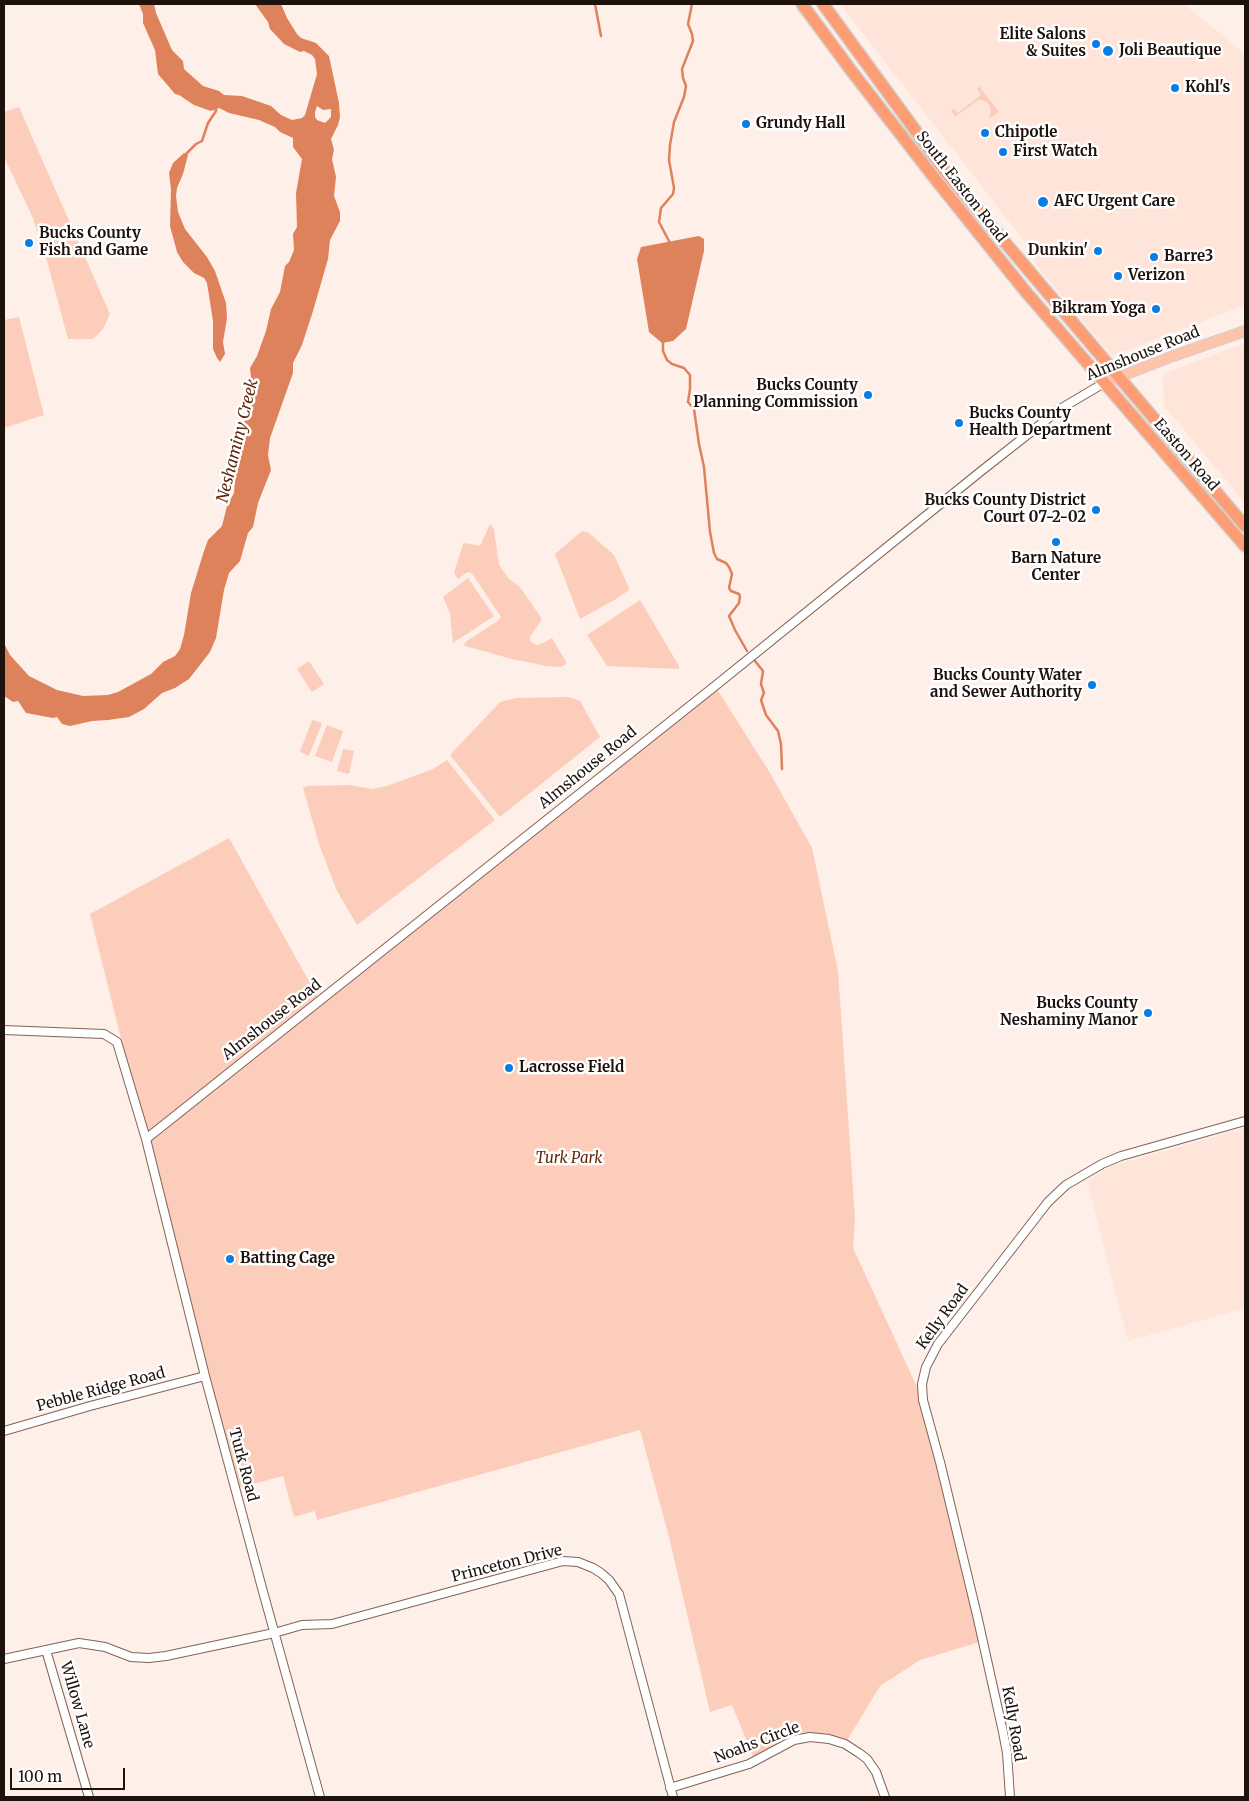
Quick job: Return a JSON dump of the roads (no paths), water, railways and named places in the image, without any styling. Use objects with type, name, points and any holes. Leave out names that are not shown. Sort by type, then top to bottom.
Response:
[{"type":"highway","name":"South Easton Road","points":[[802,4],[936,180],[1026,292],[1104,383]]},
{"type":"highway","name":"South Easton Road","points":[[823,4],[948,175],[1119,378]]},
{"type":"highway","name":"Easton Road","points":[[1119,378],[1245,526]]},
{"type":"highway","name":"Easton Road","points":[[1104,383],[1245,546]]},
{"type":"main road","name":"Almshouse Road","points":[[1104,383],[1245,331]]},
{"type":"street","name":"Almshouse Road","points":[[146,1139],[715,686],[980,472],[1060,409],[1104,383]]},
{"type":"street","points":[[4,1030],[104,1034],[117,1042],[146,1139]]},
{"type":"street","name":"Kelly Road","points":[[1010,1797],[1007,1753],[1003,1732],[940,1462],[923,1400],[922,1384],[926,1367],[938,1344],[1048,1202],[1066,1184],[1121,1156],[1245,1121]]},
{"type":"street","name":"Turk Road","points":[[146,1139],[205,1376],[320,1797]]},
{"type":"street","name":"Pebble Ridge Road","points":[[4,1431],[205,1376]]},
{"type":"street","name":"Princeton Drive","points":[[4,1659],[73,1644],[90,1644],[131,1657],[149,1658],[166,1656],[302,1626],[332,1624],[563,1561],[578,1562],[601,1573],[619,1594],[673,1797]]},
{"type":"street","name":"Willow Lane","points":[[46,1650],[89,1797]]},
{"type":"street","name":"Noahs Circle","points":[[670,1788],[749,1764],[794,1740],[810,1737],[829,1739],[844,1744],[859,1753],[876,1772],[885,1797]]},
{"type":"waterway","points":[[595,4],[601,36]]},
{"type":"waterway","points":[[670,243],[659,222],[661,208],[673,194],[674,188],[669,160],[670,145],[674,122],[684,97],[686,86],[682,69],[693,41],[688,24],[692,4]]},
{"type":"waterway","points":[[186,154],[202,141],[208,123],[216,111],[216,107]]},
{"type":"waterway","points":[[663,341],[663,351],[667,360],[684,368],[690,375],[688,402],[694,409],[704,467],[710,532],[714,553],[717,559],[726,563],[729,567],[732,574],[729,588],[731,591],[739,594],[739,603],[729,616],[747,651]]},
{"type":"waterway","points":[[755,661],[763,671],[761,684],[764,693],[761,700],[766,715],[778,731],[781,744],[782,769]]},
{"type":"place","name":"Elite Salons & Suites","points":[[1096,44]]},
{"type":"place","name":"Joli Beautique","points":[[1108,51]]},
{"type":"place","name":"Kohl's","points":[[1175,88]]},
{"type":"place","name":"Grundy Hall","points":[[746,124]]},
{"type":"place","name":"Chipotle","points":[[985,133]]},
{"type":"place","name":"First Watch","points":[[1003,152]]},
{"type":"place","name":"AFC Urgent Care","points":[[1043,202]]},
{"type":"place","name":"Bucks County Fish and Game","points":[[29,243]]},
{"type":"place","name":"Dunkin'","points":[[1098,251]]},
{"type":"place","name":"Barre3","points":[[1154,257]]},
{"type":"place","name":"Verizon","points":[[1118,276]]},
{"type":"place","name":"Bikram Yoga","points":[[1156,309]]},
{"type":"place","name":"Bucks County Planning Commission","points":[[868,395]]},
{"type":"place","name":"Bucks County Health Department","points":[[959,423]]},
{"type":"place","name":"Bucks County District Court 07-2-02","points":[[1096,510]]},
{"type":"place","name":"Barn Nature Center","points":[[1056,542]]},
{"type":"place","name":"Bucks County Water and Sewer Authority","points":[[1092,685]]},
{"type":"place","name":"Bucks County Neshaminy Manor","points":[[1148,1013]]},
{"type":"place","name":"Lacrosse Field","points":[[509,1068]]},
{"type":"place","name":"Batting Cage","points":[[230,1259]]},
{"type":"water label","name":"Neshaminy Creek","points":[[238,441]]},
{"type":"park label","name":"Turk Park","points":[[569,1159]]}]
